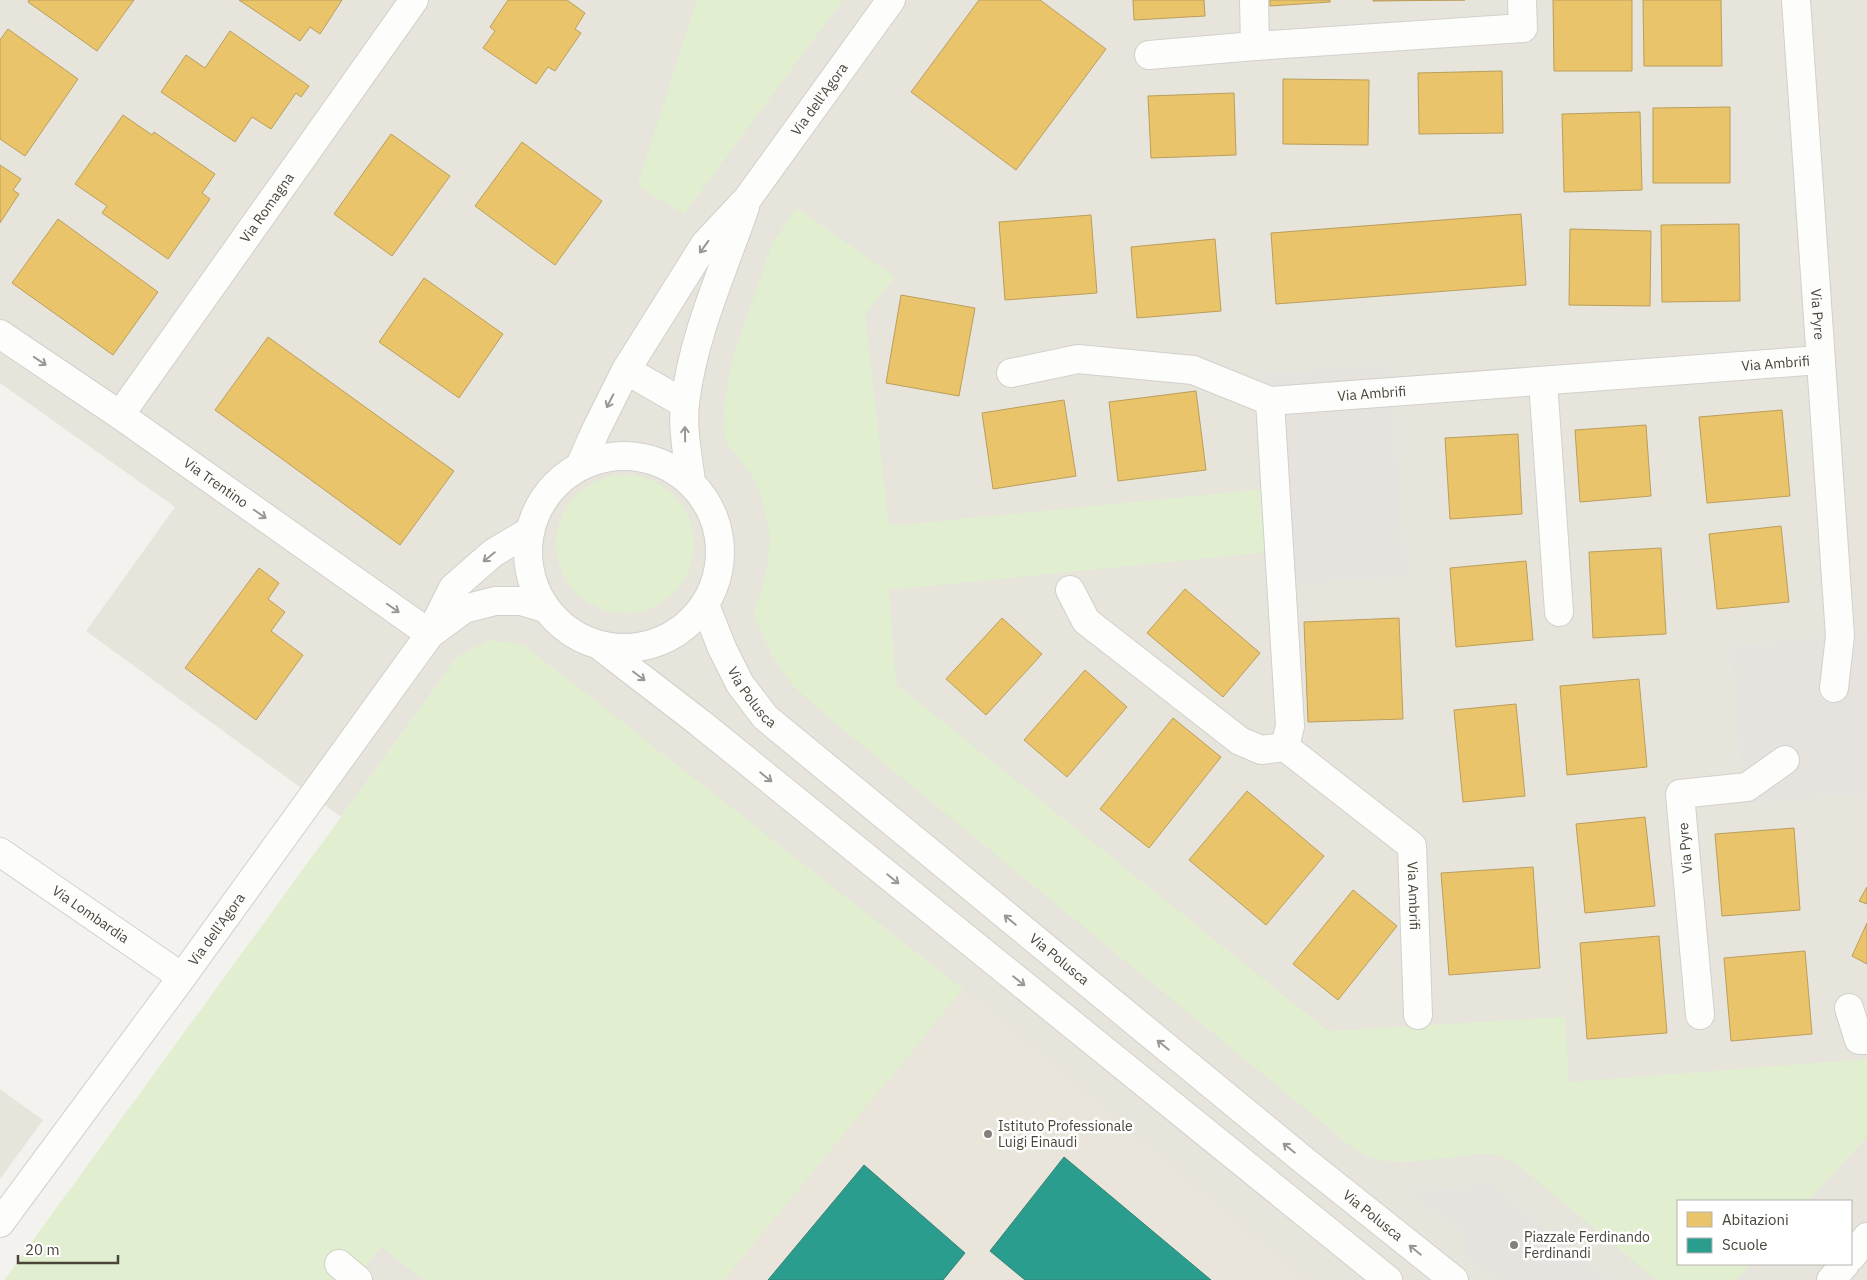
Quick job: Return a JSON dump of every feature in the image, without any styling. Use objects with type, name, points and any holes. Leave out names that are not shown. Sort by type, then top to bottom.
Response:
[{"type":"street","name":"Via Romagna","points":[[120,415],[414,0]]},
{"type":"street","name":"Via dell'Agora","points":[[580,466],[594,432],[626,370],[705,244],[748,198],[891,0]]},
{"type":"street","points":[[1254,0],[1255,46]]},
{"type":"street","points":[[1149,55],[1523,28],[1522,0]]},
{"type":"street","name":"Via Pyre","points":[[1796,0],[1840,636],[1834,688]]},
{"type":"street","name":"Via dell'Agora","points":[[691,482],[685,441],[685,404],[693,359],[748,198]]},
{"type":"street","name":"Via Trentino","points":[[0,334],[120,415],[430,634]]},
{"type":"street","points":[[1011,373],[1078,359],[1193,370],[1270,401],[1290,726],[1285,747],[1261,750],[1240,741],[1086,621],[1070,590]]},
{"type":"street","name":"Via Ambrifi","points":[[1270,401],[1820,360]]},
{"type":"street","points":[[626,370],[685,404]]},
{"type":"street","points":[[1542,381],[1559,612]]},
{"type":"street","name":"Via dell'Agora","points":[[609,456],[638,456],[667,465],[691,482],[711,509],[720,541],[718,574],[705,605],[685,627],[660,642],[630,649],[600,646],[579,638],[560,625],[545,608],[533,584],[528,558],[530,530],[540,504],[558,482],[580,466],[609,456]]},
{"type":"street","name":"Via dell'Agora","points":[[0,1223],[182,977],[430,634],[453,588],[494,553],[530,530]]},
{"type":"street","name":"Via dell'Agora","points":[[430,634],[464,609],[495,601],[521,601],[545,608]]},
{"type":"street","name":"Via Polusca","points":[[705,605],[722,648],[740,684],[765,717],[1301,1158],[1454,1280]]},
{"type":"street","points":[[600,646],[700,723],[1388,1280]]},
{"type":"street","name":"Via Ambrifi","points":[[1285,747],[1412,846],[1418,1015]]},
{"type":"street","name":"Via Pyre","points":[[1700,1015],[1680,794],[1747,787],[1785,760]]},
{"type":"street","name":"Via Lombardia","points":[[0,852],[182,977]]},
{"type":"street","points":[[1849,1008],[1859,1040],[1867,1040]]},
{"type":"street","points":[[1852,1256],[1867,1237]]},
{"type":"street","points":[[1831,1280],[1844,1265]]},
{"type":"shaded area","points":[[0,0],[1867,0],[1867,1280],[724,1280],[962,989],[458,656],[341,817],[86,631],[175,507],[0,383]]},
{"type":"shaded area","points":[[1389,365],[1407,575],[1273,587],[1255,374]]},
{"type":"shaded area","points":[[1865,634],[1867,650],[1867,793],[1744,804],[1730,646]]},
{"type":"shaded area","name":"Istituto Professionale Luigi Einaudi","points":[[963,989],[1303,1280],[724,1280]]},
{"type":"shaded area","points":[[0,1089],[43,1120],[0,1179]]},
{"type":"shaded area","name":"Piazzale Ferdinando Ferdinandi","points":[[1490,1184],[1608,1280],[1499,1280],[1464,1258],[1462,1231],[1408,1192]]},
{"type":"shaded area","points":[[381,1246],[424,1280],[354,1280]]},
{"type":"green space","points":[[697,0],[843,0],[684,214],[637,186]]},
{"type":"green space","points":[[797,208],[895,277],[865,314],[889,526],[1265,489],[1270,552],[889,590],[896,684],[1328,1031],[1565,1017],[1569,1082],[1867,1059],[1867,1137],[1809,1200],[1677,1200],[1677,1265],[1750,1265],[1736,1280],[1656,1280],[1518,1165],[1498,1155],[1481,1154],[1408,1162],[1384,1161],[1365,1155],[1347,1143],[828,717],[792,685],[773,657],[754,617],[755,607],[763,588],[770,536],[760,492],[751,474],[727,443],[723,430],[724,406],[732,360],[772,244]]},
{"type":"green space","points":[[625,475],[651,481],[674,495],[688,518],[694,544],[688,570],[674,593],[651,607],[625,613],[599,607],[576,593],[562,570],[556,544],[562,518],[576,495],[599,481]]},
{"type":"green space","points":[[489,640],[524,645],[963,989],[724,1280],[424,1280],[381,1246],[354,1280],[4,1280],[458,656]]},
{"type":"building: Abitazioni","points":[[29,0],[134,0],[97,51],[28,2]]},
{"type":"building: Abitazioni","points":[[239,0],[342,0],[320,34],[310,27],[300,41]]},
{"type":"building: Abitazioni","points":[[508,0],[567,0],[585,13],[575,29],[581,33],[555,71],[548,67],[536,84],[483,48],[495,31],[490,27]]},
{"type":"building: Abitazioni","points":[[979,0],[1040,0],[1106,49],[1016,170],[911,92]]},
{"type":"building: Abitazioni","points":[[1133,0],[1204,0],[1205,16],[1134,20]]},
{"type":"building: Abitazioni","points":[[1270,0],[1330,0],[1330,2],[1270,6]]},
{"type":"building: Abitazioni","points":[[1373,0],[1465,0],[1373,1]]},
{"type":"building: Abitazioni","points":[[1553,0],[1632,0],[1632,71],[1554,71]]},
{"type":"building: Abitazioni","points":[[1643,0],[1721,0],[1722,66],[1644,66]]},
{"type":"building: Abitazioni","points":[[8,29],[78,79],[25,156],[0,139],[0,40]]},
{"type":"building: Abitazioni","points":[[230,31],[309,86],[301,97],[296,93],[271,129],[252,117],[235,142],[161,92],[186,55],[205,68]]},
{"type":"building: Abitazioni","points":[[1502,71],[1503,133],[1419,134],[1418,73]]},
{"type":"building: Abitazioni","points":[[1283,79],[1369,80],[1368,145],[1283,144]]},
{"type":"building: Abitazioni","points":[[1234,93],[1236,155],[1151,158],[1148,96]]},
{"type":"building: Abitazioni","points":[[1730,107],[1730,183],[1653,183],[1653,108]]},
{"type":"building: Abitazioni","points":[[1640,112],[1642,190],[1564,192],[1562,114]]},
{"type":"building: Abitazioni","points":[[123,115],[152,135],[154,132],[215,174],[202,193],[210,199],[168,259],[102,213],[107,206],[75,184]]},
{"type":"building: Abitazioni","points":[[391,134],[450,176],[392,256],[334,214]]},
{"type":"building: Abitazioni","points":[[522,142],[602,201],[555,265],[475,206]]},
{"type":"building: Abitazioni","points":[[0,165],[21,179],[13,190],[19,194],[0,223]]},
{"type":"building: Abitazioni","points":[[1521,214],[1526,285],[1276,304],[1271,233]]},
{"type":"building: Abitazioni","points":[[1091,215],[1097,293],[1005,300],[999,222]]},
{"type":"building: Abitazioni","points":[[58,219],[158,292],[113,355],[12,283]]},
{"type":"building: Abitazioni","points":[[1739,224],[1740,301],[1662,302],[1661,225]]},
{"type":"building: Abitazioni","points":[[1570,229],[1651,231],[1650,306],[1569,305]]},
{"type":"building: Abitazioni","points":[[1215,239],[1221,311],[1137,318],[1131,247]]},
{"type":"building: Abitazioni","points":[[424,278],[503,334],[459,398],[379,342]]},
{"type":"building: Abitazioni","points":[[901,295],[975,308],[959,396],[886,383]]},
{"type":"building: Abitazioni","points":[[268,337],[454,471],[400,545],[215,410]]},
{"type":"building: Abitazioni","points":[[1196,391],[1206,470],[1118,481],[1109,402]]},
{"type":"building: Abitazioni","points":[[1064,400],[1076,476],[993,489],[982,413]]},
{"type":"building: Abitazioni","points":[[1782,410],[1790,496],[1707,503],[1699,417]]},
{"type":"building: Abitazioni","points":[[1646,425],[1651,496],[1580,502],[1575,430]]},
{"type":"building: Abitazioni","points":[[1518,434],[1522,514],[1450,519],[1445,438]]},
{"type":"building: Abitazioni","points":[[1781,526],[1789,602],[1717,609],[1709,534]]},
{"type":"building: Abitazioni","points":[[1661,548],[1666,634],[1593,638],[1589,552]]},
{"type":"building: Abitazioni","points":[[1526,561],[1533,640],[1456,647],[1450,568]]},
{"type":"building: Abitazioni","points":[[259,568],[279,583],[268,599],[285,612],[271,631],[303,655],[256,720],[185,668]]},
{"type":"building: Abitazioni","points":[[1185,589],[1260,653],[1223,697],[1147,633]]},
{"type":"building: Abitazioni","points":[[1002,618],[1042,654],[986,715],[946,679]]},
{"type":"building: Abitazioni","points":[[1399,618],[1403,719],[1308,722],[1304,622]]},
{"type":"building: Abitazioni","points":[[1085,670],[1127,707],[1067,777],[1024,740]]},
{"type":"building: Abitazioni","points":[[1639,679],[1647,767],[1567,775],[1560,686]]},
{"type":"building: Abitazioni","points":[[1516,704],[1525,796],[1463,802],[1454,710]]},
{"type":"building: Abitazioni","points":[[1173,718],[1221,757],[1149,848],[1100,809]]},
{"type":"building: Abitazioni","points":[[1247,791],[1324,856],[1266,925],[1189,860]]},
{"type":"building: Abitazioni","points":[[1645,817],[1655,906],[1585,913],[1576,824]]},
{"type":"building: Abitazioni","points":[[1794,828],[1800,910],[1722,916],[1715,834]]},
{"type":"building: Abitazioni","points":[[1533,867],[1540,968],[1449,975],[1441,873]]},
{"type":"building: Abitazioni","points":[[1867,887],[1867,904],[1859,901]]},
{"type":"building: Abitazioni","points":[[1353,890],[1397,926],[1338,1000],[1293,964]]},
{"type":"building: Abitazioni","points":[[1867,923],[1867,964],[1852,956]]},
{"type":"building: Abitazioni","points":[[1659,936],[1667,1033],[1587,1039],[1580,943]]},
{"type":"building: Abitazioni","points":[[1805,951],[1812,1034],[1731,1041],[1724,958]]},
{"type":"building: Scuole","points":[[1064,1157],[1211,1280],[1025,1280],[990,1251]]},
{"type":"building: Scuole","points":[[864,1165],[965,1253],[943,1280],[768,1280]]},
{"type":"place","name":"Istituto Professionale Luigi Einaudi","points":[[988,1134]]},
{"type":"place","name":"Piazzale Ferdinando Ferdinandi","points":[[1514,1245]]}]
